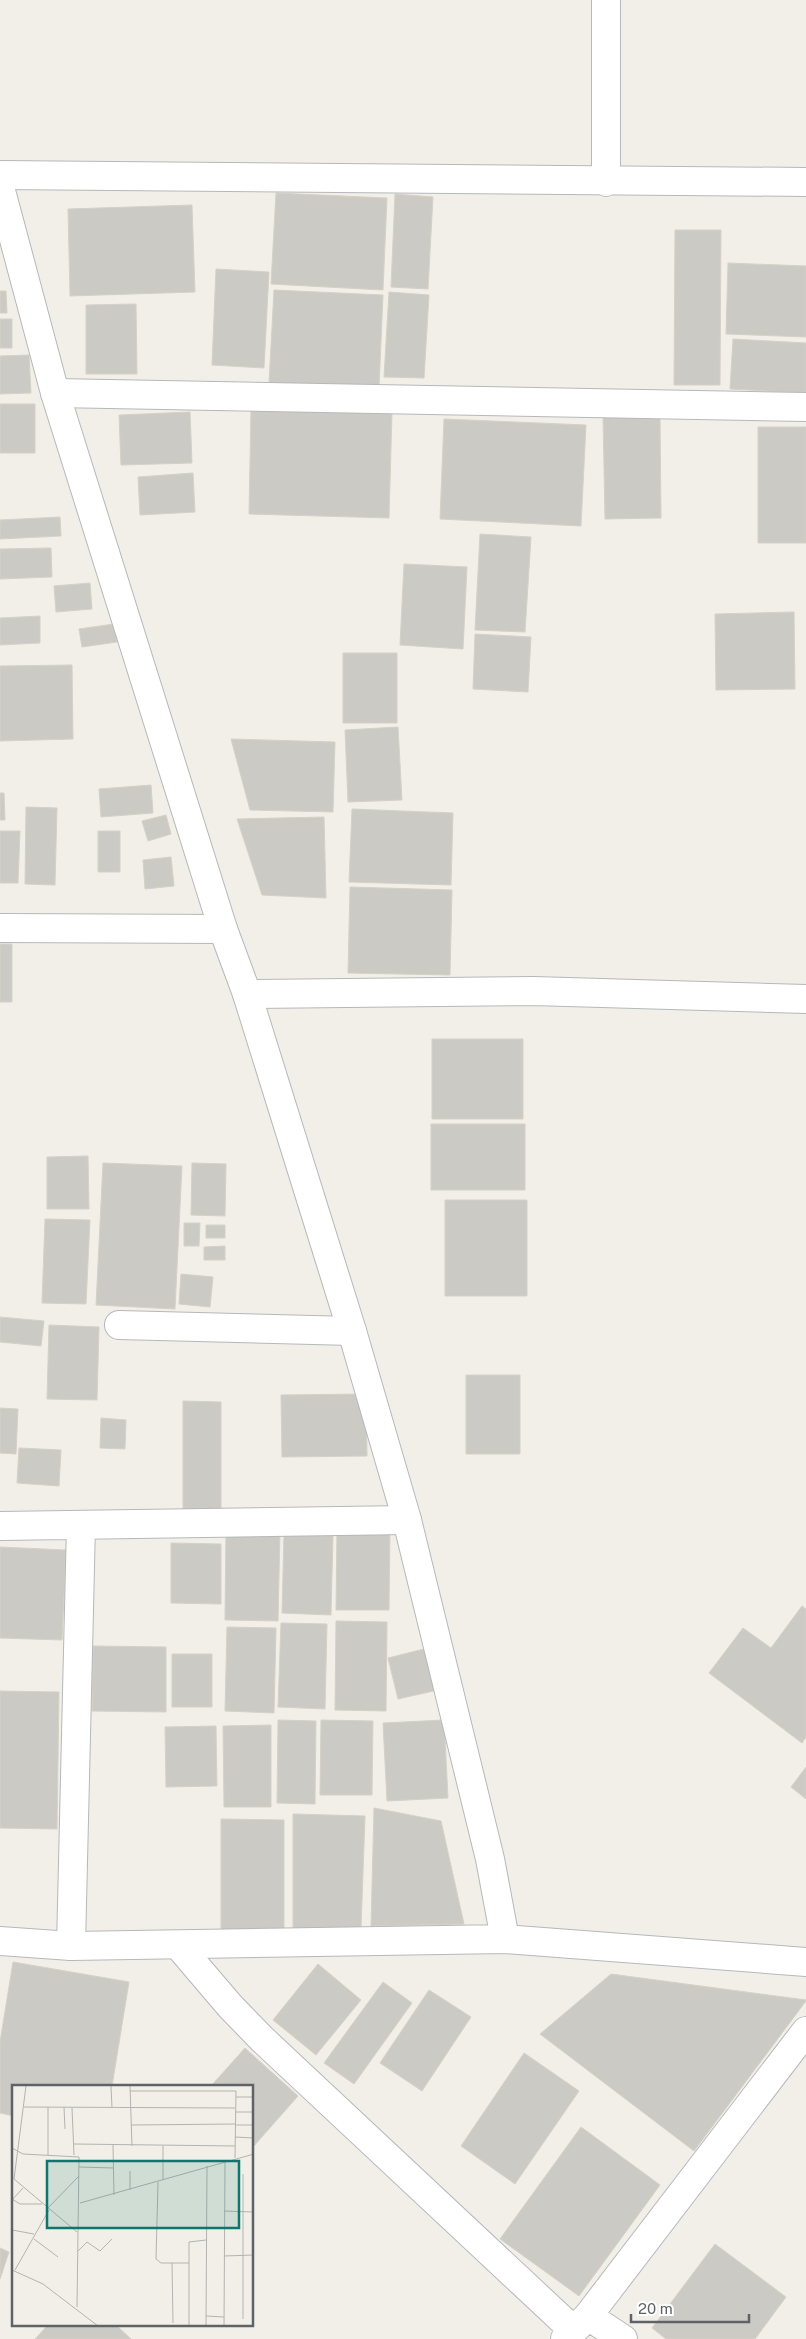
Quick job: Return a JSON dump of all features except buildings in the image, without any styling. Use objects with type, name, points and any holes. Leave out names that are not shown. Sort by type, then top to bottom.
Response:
[{"type":"street","points":[[606,0],[606,182]]},
{"type":"street","points":[[0,175],[606,182],[806,182]]},
{"type":"street","points":[[0,187],[55,393],[223,928],[247,994],[352,1331],[407,1520],[490,1859],[505,1939]]},
{"type":"street","points":[[55,393],[806,407]]},
{"type":"street","points":[[0,928],[223,928]]},
{"type":"street","points":[[247,994],[533,991],[806,998]]},
{"type":"street","points":[[120,1326],[352,1331]]},
{"type":"street","points":[[0,1526],[407,1520]]},
{"type":"street","points":[[72,1946],[81,1525]]},
{"type":"street","points":[[0,1941],[72,1946],[505,1939],[806,1962]]},
{"type":"street","points":[[178,1945],[230,2006],[262,2039],[575,2328],[623,2339]]},
{"type":"street","points":[[575,2328],[806,2031]]}]
